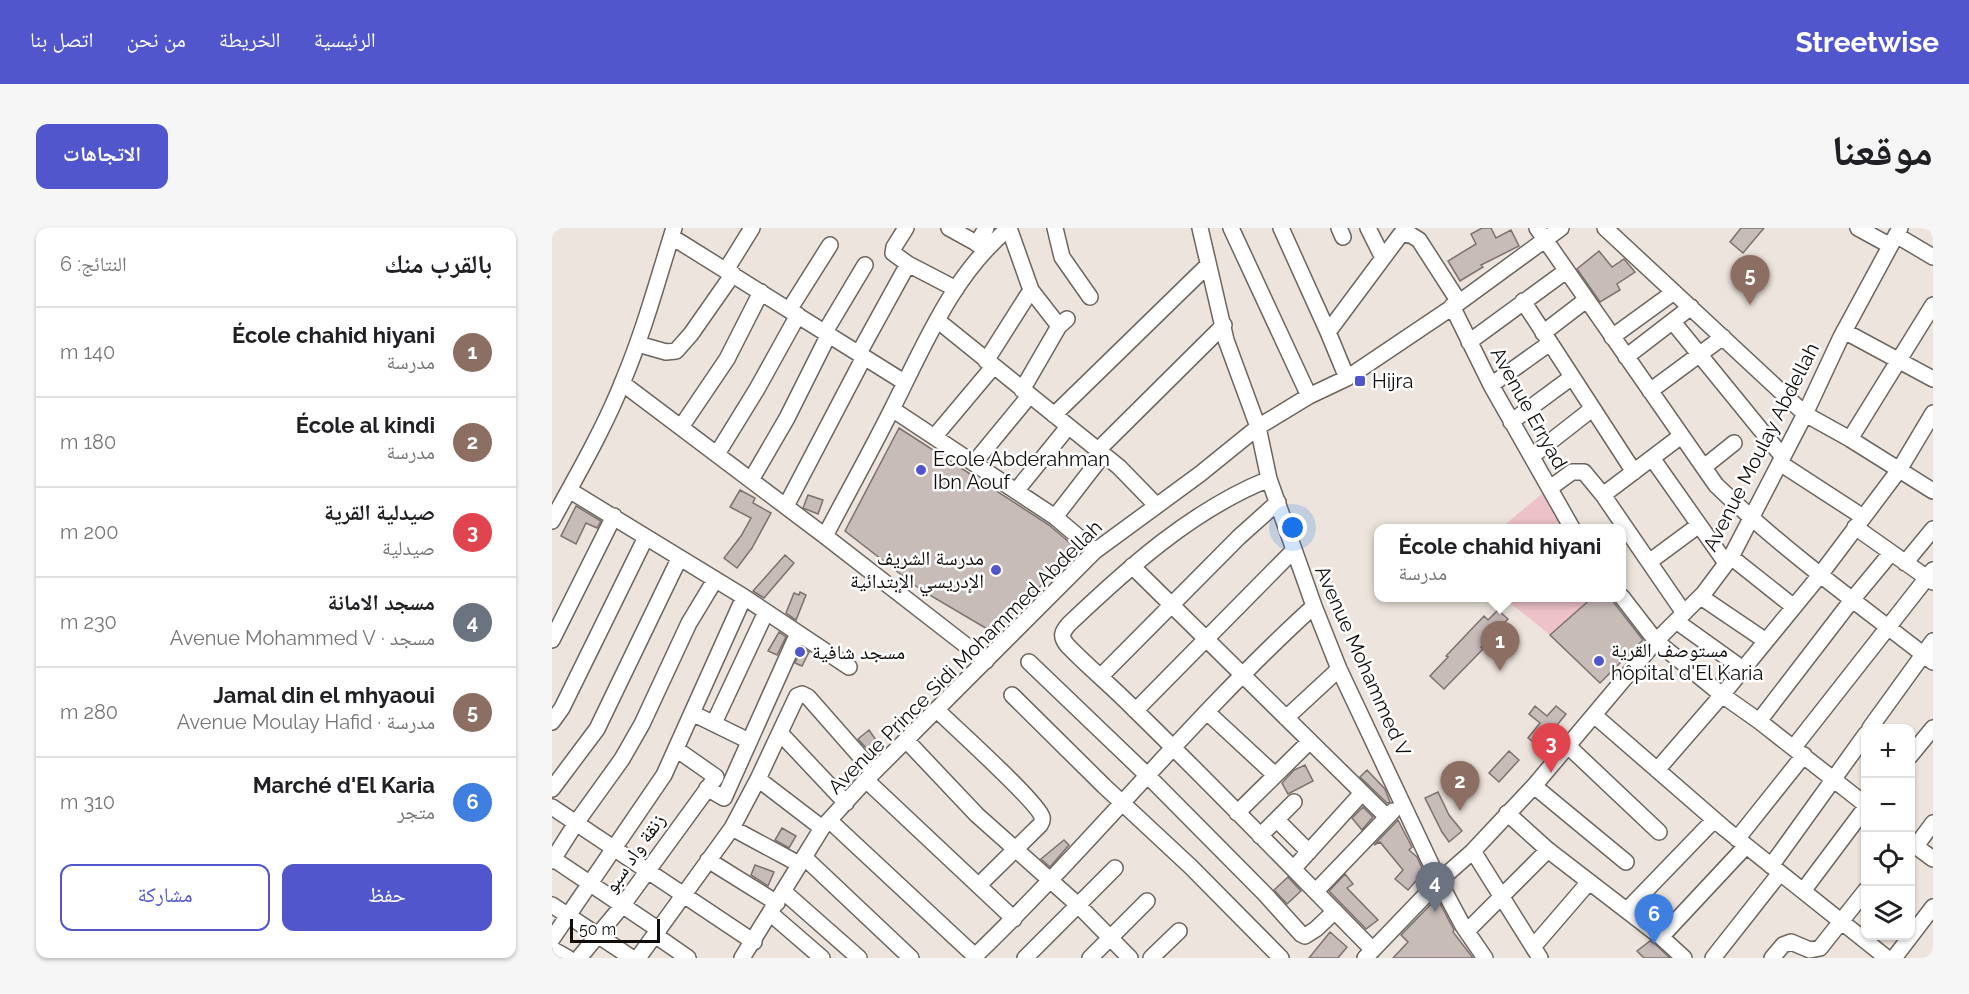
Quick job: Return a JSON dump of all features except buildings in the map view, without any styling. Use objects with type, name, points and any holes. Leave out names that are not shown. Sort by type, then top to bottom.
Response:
[{"type":"street","points":[[638,344],[666,352],[676,351],[698,325],[752,228]]},
{"type":"street","points":[[906,228],[892,250],[893,253],[908,264],[956,289]]},
{"type":"street","points":[[949,228],[982,246]]},
{"type":"street","points":[[825,536],[937,320],[982,246],[986,228]]},
{"type":"street","points":[[974,463],[1026,393],[1063,322],[1031,291],[1009,228],[982,246]]},
{"type":"street","points":[[1055,228],[1062,257],[1090,297]]},
{"type":"street","name":"Avenue Mohammed V","points":[[1200,228],[1226,340],[1258,427],[1269,479],[1314,606],[1339,669],[1439,881],[1485,958]]},
{"type":"street","points":[[1231,228],[1309,396]]},
{"type":"street","points":[[1281,228],[1329,332],[1347,378]]},
{"type":"street","points":[[1368,228],[1383,258]]},
{"type":"street","name":"Avenue Prince Sidi Mohammed Abdellah","points":[[742,958],[754,942],[801,861],[826,825],[870,776],[1095,551],[1200,474],[1258,427],[1309,396],[1347,378],[1455,304],[1541,234],[1561,228]]},
{"type":"street","points":[[1605,228],[1805,414],[1933,491]]},
{"type":"street","points":[[1858,228],[1895,236],[1933,257]]},
{"type":"street","points":[[1329,332],[1383,258],[1399,231]]},
{"type":"street","name":"Avenue Erryad","points":[[1399,231],[1419,240],[1455,304],[1469,342],[1491,385],[1570,524]]},
{"type":"street","points":[[552,521],[622,383],[638,344],[673,232],[729,272],[904,382]]},
{"type":"street","points":[[1541,234],[1716,485],[1751,519],[1928,658]]},
{"type":"street","name":"Avenue Moulay Abdellah","points":[[1369,954],[1439,881],[1473,851],[1534,786],[1656,641],[1701,597],[1729,560],[1805,414],[1844,331],[1895,236]]},
{"type":"street","points":[[717,454],[757,389],[793,313],[830,245]]},
{"type":"street","points":[[786,506],[908,264]]},
{"type":"street","points":[[751,480],[787,418],[827,333],[865,265]]},
{"type":"street","points":[[1054,415],[1208,265]]},
{"type":"street","points":[[1469,342],[1566,271]]},
{"type":"street","points":[[935,436],[990,364],[1031,291]]},
{"type":"street","points":[[681,428],[727,359],[761,292]]},
{"type":"street","points":[[1612,337],[1674,292]]},
{"type":"street","points":[[1491,385],[1547,338],[1586,300]]},
{"type":"street","points":[[1523,301],[1634,472]]},
{"type":"street","points":[[1850,439],[1933,305]]},
{"type":"street","points":[[1626,357],[1691,307]]},
{"type":"street","points":[[937,320],[1119,467],[1156,505]]},
{"type":"street","points":[[1660,937],[1741,842],[1799,751],[1889,628],[1931,577],[1891,553],[1859,522],[1781,460],[1673,322]]},
{"type":"street","points":[[1055,517],[1101,452],[1224,325]]},
{"type":"street","points":[[1844,331],[1933,379]]},
{"type":"street","points":[[1650,391],[1724,337]]},
{"type":"street","points":[[1511,422],[1572,377]]},
{"type":"street","points":[[622,383],[986,661]]},
{"type":"street","points":[[892,409],[1055,517],[1095,551]]},
{"type":"street","points":[[1532,456],[1592,409]]},
{"type":"street","points":[[1657,770],[1820,575],[1899,470],[1933,413]]},
{"type":"street","points":[[1016,491],[1068,427]]},
{"type":"street","points":[[1603,495],[1682,436]]},
{"type":"street","points":[[1704,467],[1734,443]]},
{"type":"street","points":[[1652,458],[1699,525],[1729,560],[1794,607]]},
{"type":"street","points":[[1550,488],[1572,472],[1584,472],[1623,524]]},
{"type":"street","points":[[1269,479],[1232,497],[1150,550],[1062,632],[1063,641],[1136,710],[1294,868],[1335,911],[1369,954]]},
{"type":"street","points":[[569,490],[744,597],[849,667]]},
{"type":"street","points":[[1101,676],[1239,537],[1278,502]]},
{"type":"street","points":[[552,640],[614,516]]},
{"type":"street","points":[[1649,562],[1699,525]]},
{"type":"street","points":[[1626,528],[1649,562],[1680,617],[1743,669]]},
{"type":"street","points":[[1905,563],[1933,529]]},
{"type":"street","points":[[552,722],[562,708],[646,537]]},
{"type":"street","points":[[1136,710],[1208,640],[1294,550]]},
{"type":"street","points":[[1759,721],[1891,553]]},
{"type":"street","points":[[552,789],[597,729],[680,559]]},
{"type":"street","points":[[1132,566],[1387,817]]},
{"type":"street","points":[[688,958],[622,906],[553,860],[576,823],[622,759],[642,724],[689,623],[715,580]]},
{"type":"street","points":[[552,939],[664,775],[744,597]]},
{"type":"street","points":[[1701,597],[1766,641]]},
{"type":"street","points":[[1626,602],[1656,641],[1722,695],[1834,778],[1861,802]]},
{"type":"street","points":[[758,780],[826,825],[974,957],[1014,919],[1207,712],[1314,606]]},
{"type":"street","points":[[714,723],[766,612]]},
{"type":"street","points":[[676,749],[716,777],[702,794],[724,798],[798,633]]},
{"type":"street","points":[[1874,724],[1928,658],[1933,641]]},
{"type":"street","points":[[1029,662],[1147,775],[1265,894],[1301,934],[1305,936],[1313,932],[1335,911]]},
{"type":"street","points":[[1286,718],[1339,669]]},
{"type":"street","points":[[638,958],[732,828],[758,780],[794,700],[800,694],[804,695],[870,776],[1014,919]]},
{"type":"street","points":[[1012,695],[1104,786],[1123,801],[1281,958]]},
{"type":"street","points":[[937,710],[1022,792],[1041,815],[1040,825],[979,885]]},
{"type":"street","points":[[1207,712],[1275,775]]},
{"type":"street","points":[[692,713],[749,741]]},
{"type":"street","points":[[1594,716],[1741,842],[1887,958]]},
{"type":"street","points":[[1915,751],[1933,728]]},
{"type":"street","points":[[780,733],[846,803]]},
{"type":"street","points":[[906,740],[977,815],[1078,905],[1130,958]]},
{"type":"street","points":[[1237,813],[1310,741]]},
{"type":"street","points":[[1713,958],[1776,869],[1834,778],[1861,741]]},
{"type":"street","points":[[1568,745],[1659,832]]},
{"type":"street","points":[[1534,786],[1626,862]]},
{"type":"street","points":[[1294,868],[1362,793]]},
{"type":"street","name":"زنقة واد سبو","points":[[579,958],[622,906],[702,794]]},
{"type":"street","points":[[1260,836],[1294,802]]},
{"type":"street","points":[[1316,891],[1403,802]]},
{"type":"street","points":[[552,807],[646,872],[754,942]]},
{"type":"street","points":[[1507,813],[1548,850],[1627,910],[1684,958]]},
{"type":"street","points":[[1803,891],[1861,813]]},
{"type":"street","points":[[1627,910],[1714,819]]},
{"type":"street","points":[[1277,820],[1309,852]]},
{"type":"street","points":[[1915,842],[1933,823]]},
{"type":"street","points":[[732,828],[801,861],[911,958]]},
{"type":"street","points":[[1915,846],[1933,859]]},
{"type":"street","points":[[1467,931],[1548,850]]},
{"type":"street","points":[[1473,851],[1536,952],[1589,882]]},
{"type":"street","points":[[708,860],[777,902],[859,958]]},
{"type":"street","points":[[1025,958],[1115,868]]},
{"type":"street","points":[[1772,958],[1783,945],[1791,942],[1810,950],[1820,948],[1861,898]]},
{"type":"street","points":[[1090,958],[1147,901]]},
{"type":"street","points":[[777,902],[822,958]]},
{"type":"street","points":[[552,905],[632,958]]},
{"type":"street","points":[[1915,927],[1933,907]]},
{"type":"street","points":[[1151,958],[1179,931]]},
{"type":"street","points":[[1894,958],[1906,940]]},
{"type":"street","points":[[552,949],[568,958]]},
{"type":"shaded area","points":[[1544,492],[1564,524],[1506,524]]},
{"type":"shaded area","points":[[1509,602],[1588,602],[1550,635]]},
{"type":"place","name":"Jamal din el mhyaoui","points":[[1750,305]]},
{"type":"place","name":"Hijra","points":[[1360,381]]},
{"type":"place","name":"Ecole Abderahman Ibn Aouf","points":[[921,470]]},
{"type":"place","name":"مدرسة الشريف الإدريسي الإبتدائية","points":[[996,570]]},
{"type":"place","name":"مسجد شافية","points":[[800,652]]},
{"type":"place","name":"مستوصف القرية hôpital d'El Karia","points":[[1599,661]]},
{"type":"place","name":"École chahid hiyani","points":[[1500,671]]},
{"type":"place","name":"صيدلية القرية","points":[[1551,773]]},
{"type":"place","name":"École al kindi","points":[[1460,811]]},
{"type":"place","name":"مسجد الامانة","points":[[1435,912]]},
{"type":"place","name":"Marché d'El Karia","points":[[1654,944]]}]
